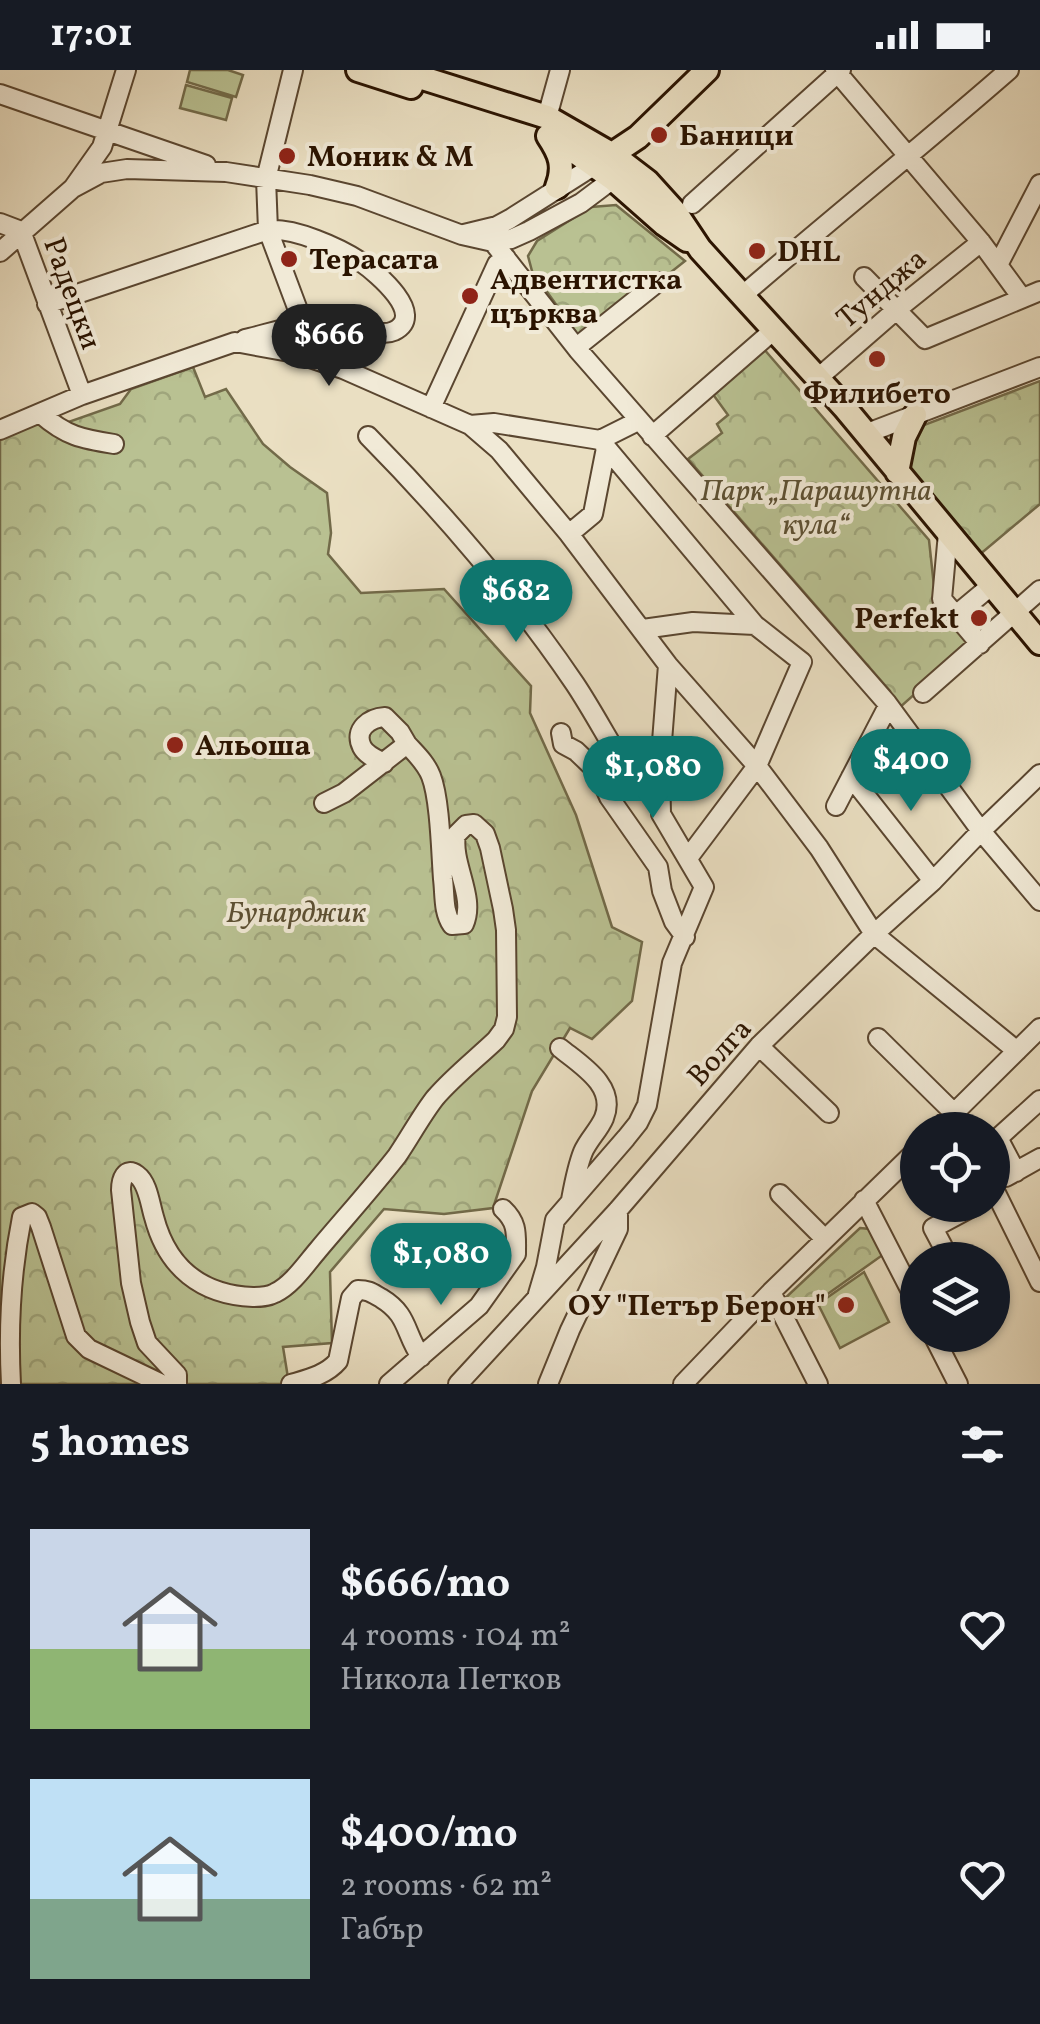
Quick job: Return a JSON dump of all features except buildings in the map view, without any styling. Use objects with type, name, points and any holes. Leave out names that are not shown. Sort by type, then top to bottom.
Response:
[{"type":"main road","points":[[358,70],[545,123],[560,156],[557,187]]},
{"type":"main road","points":[[398,70],[442,77],[545,123],[611,165],[648,181],[700,249],[750,289],[774,330],[1040,643]]},
{"type":"main road","points":[[611,165],[707,70]]},
{"type":"main road","points":[[896,472],[904,436],[915,415]]},
{"type":"street","points":[[73,188],[102,148],[126,70]]},
{"type":"street","points":[[293,70],[266,179],[268,230],[304,326]]},
{"type":"street","points":[[545,123],[560,70]]},
{"type":"street","points":[[750,289],[1010,70]]},
{"type":"street","points":[[692,204],[838,71],[998,263],[1031,294],[925,339],[864,276]]},
{"type":"street","points":[[0,94],[226,172]]},
{"type":"street","points":[[462,235],[510,219],[557,187],[611,165]]},
{"type":"street","points":[[0,252],[73,188],[101,173],[127,169],[226,172],[357,196],[462,235],[493,242],[511,239],[582,203],[611,165]]},
{"type":"street","points":[[998,263],[1040,184]]},
{"type":"street","name":"Радецки","points":[[0,222],[21,232],[82,396]]},
{"type":"street","points":[[0,430],[234,342],[334,320],[382,334],[399,328],[406,310],[402,301],[362,263],[282,229],[268,230],[47,304]]},
{"type":"street","points":[[512,266],[529,231]]},
{"type":"street","points":[[493,242],[638,421],[888,706],[981,831],[1040,901]]},
{"type":"street","name":"Тунджа","points":[[818,378],[981,242]]},
{"type":"street","points":[[431,408],[496,264],[512,266]]},
{"type":"street","points":[[578,350],[658,282]]},
{"type":"street","points":[[652,436],[774,330]]},
{"type":"street","points":[[234,342],[295,353],[343,369],[470,425],[499,450],[569,534],[668,665],[757,766],[819,848],[874,934],[1017,1051]]},
{"type":"street","points":[[865,434],[1040,367]]},
{"type":"street","points":[[41,414],[74,438],[114,444]]},
{"type":"street","points":[[569,534],[593,514],[603,444],[638,421]]},
{"type":"street","points":[[470,425],[494,423],[603,444],[755,625],[802,662],[757,766],[688,858]]},
{"type":"street","points":[[368,436],[503,588],[574,684],[631,776],[647,779],[660,767]]},
{"type":"street","points":[[948,533],[944,575],[980,644]]},
{"type":"street","points":[[962,610],[992,585]]},
{"type":"street","points":[[923,693],[1040,590]]},
{"type":"street","points":[[643,629],[693,622],[755,625]]},
{"type":"street","points":[[536,1302],[556,1220],[638,1123],[647,1105],[672,963],[704,886],[661,814],[660,767],[668,665]]},
{"type":"street","points":[[836,806],[888,706]]},
{"type":"street","points":[[178,1384],[176,1373],[148,1342],[135,1304],[121,1190],[123,1176],[132,1172],[140,1176],[158,1231],[193,1280],[206,1288],[247,1297],[272,1295],[298,1273],[368,1191],[435,1099],[504,1029],[506,930],[485,834],[474,824],[466,825],[456,835],[455,854],[468,919],[464,924],[452,925],[446,907],[431,777],[400,732],[385,717],[373,718],[364,723],[362,747],[384,763]]},
{"type":"street","points":[[561,733],[562,744],[598,772],[609,798],[658,867],[662,891],[674,922],[685,937]]},
{"type":"street","points":[[324,803],[344,793],[407,744]]},
{"type":"street","points":[[855,769],[933,881]]},
{"type":"street","name":"Волга","points":[[458,1384],[618,1210],[759,1046],[1040,774]]},
{"type":"street","points":[[967,1112],[1040,1028]]},
{"type":"street","points":[[878,1038],[949,1112]]},
{"type":"street","points":[[759,1046],[829,1113]]},
{"type":"street","points":[[560,1048],[592,1074],[608,1101],[604,1117],[583,1150],[570,1204]]},
{"type":"street","points":[[1016,1172],[998,1138],[1040,1100]]},
{"type":"street","points":[[1010,1177],[1040,1158]]},
{"type":"street","points":[[683,1384],[900,1166]]},
{"type":"street","points":[[780,1194],[825,1239]]},
{"type":"street","points":[[864,1200],[900,1270]]},
{"type":"street","points":[[389,1384],[479,1306],[516,1254],[517,1232],[512,1218],[502,1209]]},
{"type":"street","points":[[548,1384],[618,1229],[618,1210]]},
{"type":"street","points":[[10,1384],[8,1337],[18,1236],[22,1217],[32,1213],[42,1228],[76,1336],[89,1349],[162,1384]]},
{"type":"street","points":[[940,1242],[933,1228],[944,1222]]},
{"type":"street","points":[[1009,1222],[1040,1282]]},
{"type":"street","points":[[516,1254],[546,1267]]},
{"type":"street","points":[[291,1384],[320,1374],[338,1361],[351,1298],[358,1290],[367,1290],[400,1312],[421,1357]]},
{"type":"street","points":[[772,1292],[818,1384]]},
{"type":"street","points":[[942,1352],[958,1384]]},
{"type":"green space","points":[[190,70],[228,70],[243,75],[236,97],[187,82]]},
{"type":"green space","points":[[186,85],[232,98],[226,120],[180,108]]},
{"type":"green space","points":[[616,205],[685,261],[583,342],[532,271],[528,256],[537,241],[591,207]]},
{"type":"green space","name":"Парк „Парашутна кула“","points":[[763,348],[929,540],[936,605],[971,644],[898,709],[890,691],[688,459],[722,433],[717,424],[728,415],[712,393]]},
{"type":"green space","name":"Бунарджик","points":[[193,367],[205,397],[226,389],[263,444],[327,493],[331,533],[328,554],[361,593],[444,589],[531,686],[530,713],[576,815],[612,927],[642,942],[632,1001],[592,1039],[570,1028],[532,1091],[493,1208],[444,1214],[384,1209],[330,1272],[332,1343],[283,1347],[289,1384],[0,1384],[0,435],[58,411],[63,424],[120,404],[131,389]]},
{"type":"green space","points":[[1040,381],[1040,504],[978,556],[906,467],[908,442],[924,425]]},
{"type":"green space","points":[[860,1228],[870,1229],[884,1254],[791,1320],[781,1302]]},
{"type":"green space","points":[[864,1272],[889,1322],[840,1348],[818,1304]]},
{"type":"place","name":"Баници","points":[[659,135]]},
{"type":"place","name":"Моник & М","points":[[287,156]]},
{"type":"place","name":"DHL","points":[[757,251]]},
{"type":"place","name":"Терасата","points":[[289,259]]},
{"type":"place","name":"Адвентистка църква","points":[[470,296]]},
{"type":"place","name":"Филибето","points":[[877,359]]},
{"type":"place","name":"Perfekt","points":[[979,618]]},
{"type":"place","name":"Альоша","points":[[175,745]]},
{"type":"place","name":"ОУ \"Петър Берон\"","points":[[846,1305]]}]
